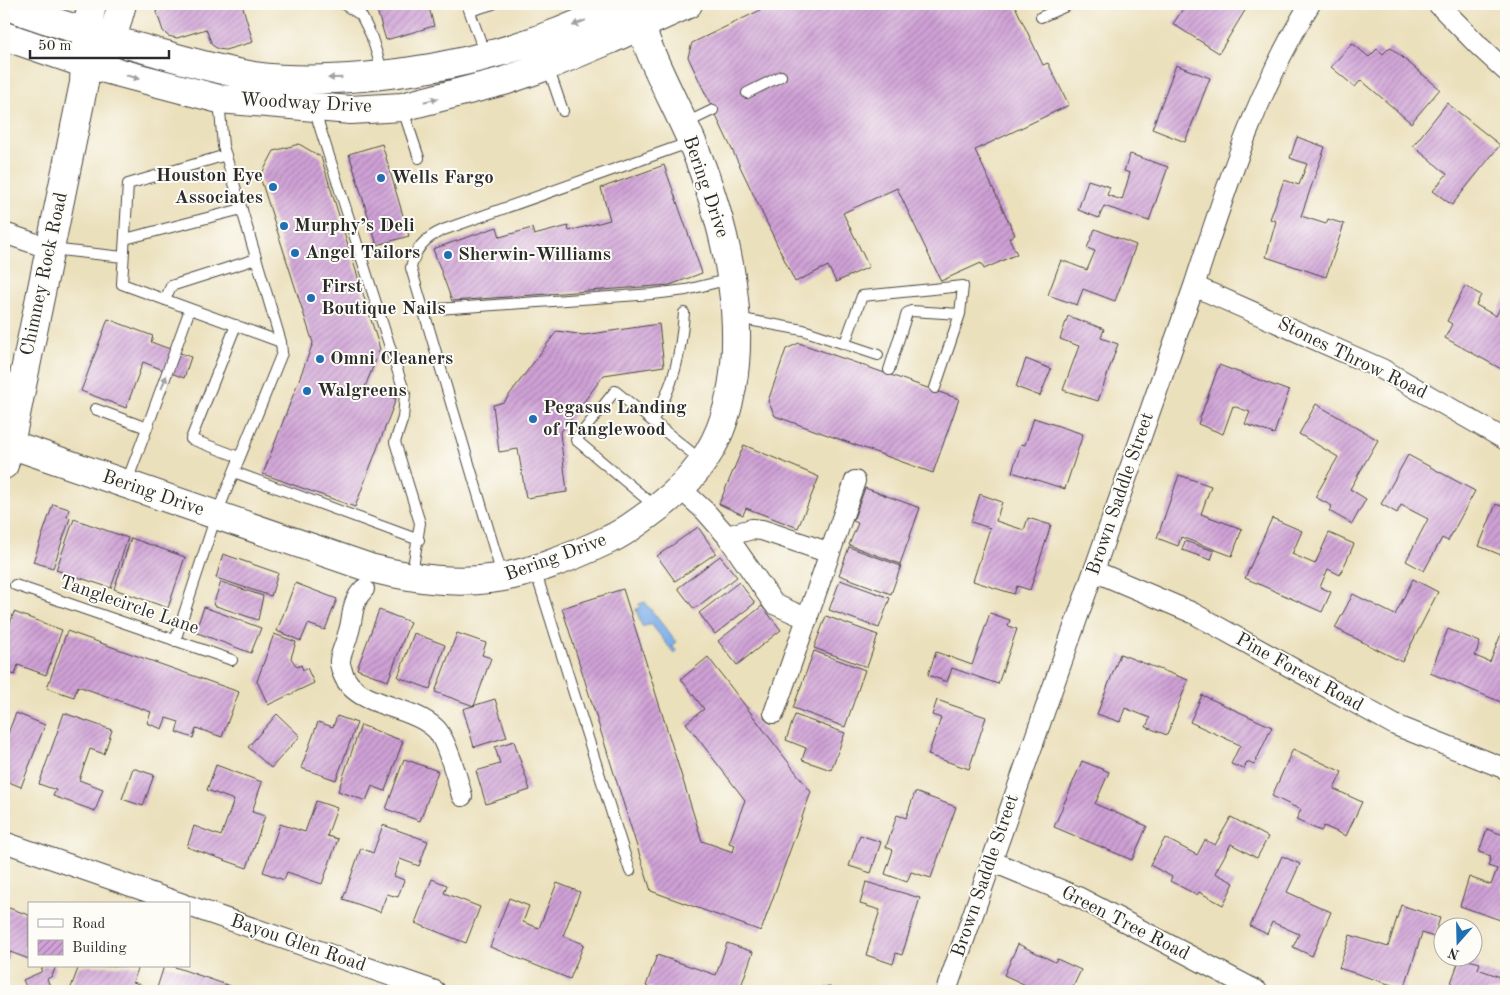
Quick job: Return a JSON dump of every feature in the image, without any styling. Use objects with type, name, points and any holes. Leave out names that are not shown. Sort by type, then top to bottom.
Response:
[{"type":"main road","name":"Chimney Rock Road","points":[[92,4],[99,36]]},
{"type":"main road","name":"Chimney Rock Road","points":[[7,454],[88,72],[99,36],[122,4]]},
{"type":"main road","name":"Woodway Drive","points":[[4,5],[99,36],[220,70],[256,76],[340,78],[433,69],[486,58],[538,40],[623,4]]},
{"type":"main road","name":"Woodway Drive","points":[[4,36],[88,72],[219,99],[352,110],[402,107],[466,92],[547,66],[638,15],[688,4]]},
{"type":"main road","name":"Bering Drive","points":[[7,454],[126,485],[216,516],[367,578],[411,577],[452,582],[503,579],[573,556],[622,534],[681,490],[703,461],[720,432],[729,404],[736,347],[736,318],[727,250],[713,201],[638,15]]},
{"type":"main road","points":[[383,75],[402,107]]},
{"type":"street","name":"Brown Saddle Street","points":[[946,991],[1194,286],[1231,171],[1284,45],[1310,4]]},
{"type":"street","points":[[1438,4],[1479,46],[1506,70]]},
{"type":"street","points":[[4,233],[51,249]]},
{"type":"street","name":"Stones Throw Road","points":[[1194,286],[1382,369],[1506,440]]},
{"type":"street","points":[[774,714],[855,481]]},
{"type":"street","points":[[681,490],[705,511],[727,536],[774,604],[808,619]]},
{"type":"street","points":[[727,536],[752,529],[762,530],[830,552]]},
{"type":"street","name":"Pine Forest Road","points":[[1094,571],[1193,613],[1395,725],[1506,769]]},
{"type":"street","points":[[367,578],[357,596],[353,608],[352,624],[339,662],[346,683],[359,694],[418,716],[437,730],[454,769],[462,796]]},
{"type":"street","points":[[4,842],[177,902]]},
{"type":"street","name":"Green Tree Road","points":[[991,861],[1080,898],[1258,991]]},
{"type":"street","name":"Bayou Glen Road","points":[[190,906],[435,991]]},
{"type":"lane","points":[[343,4],[361,15],[371,35],[383,75]]},
{"type":"lane","points":[[486,58],[469,7],[493,4]]},
{"type":"lane","points":[[1040,17],[1058,6],[1071,4]]},
{"type":"lane","points":[[547,66],[563,111]]},
{"type":"lane","points":[[747,93],[782,76]]},
{"type":"lane","points":[[175,640],[216,516],[282,352],[281,342],[226,155],[220,129],[219,99]]},
{"type":"lane","points":[[402,107],[419,158]]},
{"type":"lane","points":[[314,108],[404,394],[404,418],[395,442],[420,523],[419,540],[411,577]]},
{"type":"lane","points":[[503,579],[410,268],[419,247],[428,237],[687,133],[713,110]]},
{"type":"lane","points":[[226,155],[128,184],[122,284],[281,342]]},
{"type":"lane","points":[[124,239],[242,209]]},
{"type":"lane","points":[[51,249],[123,257]]},
{"type":"lane","points":[[165,300],[171,286],[256,259]]},
{"type":"lane","points":[[423,310],[653,294],[686,290],[730,279]]},
{"type":"lane","points":[[845,343],[859,300],[866,294],[963,286],[960,314],[935,388]]},
{"type":"lane","points":[[126,485],[190,309]]},
{"type":"lane","points":[[889,370],[907,314],[911,310],[960,314]]},
{"type":"lane","points":[[652,421],[669,391],[678,364],[684,313]]},
{"type":"lane","points":[[736,318],[803,330],[878,355]]},
{"type":"lane","points":[[236,325],[191,438],[239,457]]},
{"type":"lane","points":[[658,508],[576,440],[615,391],[703,461]]},
{"type":"lane","points":[[95,409],[147,428]]},
{"type":"lane","points":[[234,472],[419,540]]},
{"type":"lane","points":[[535,570],[630,871]]},
{"type":"lane","name":"Tanglecircle Lane","points":[[15,585],[232,660]]},
{"type":"water","points":[[645,602],[676,642],[672,646],[677,651],[674,653],[651,624],[642,627],[636,609],[640,608],[639,604]]},
{"type":"building","points":[[154,4],[242,4],[253,42],[225,50],[218,49],[212,45],[206,29],[177,38],[168,36],[163,31]]},
{"type":"building","points":[[375,4],[428,4],[434,26],[386,40]]},
{"type":"building","points":[[773,4],[1014,4],[1043,65],[1048,63],[1069,105],[975,150],[1015,235],[1009,238],[1017,254],[984,269],[981,263],[941,281],[897,188],[843,213],[869,267],[836,282],[828,266],[795,282],[688,57],[692,43]]},
{"type":"building","points":[[1186,4],[1249,4],[1219,53],[1173,24]]},
{"type":"building","points":[[1352,43],[1369,57],[1377,49],[1383,54],[1390,47],[1440,89],[1411,123],[1361,80],[1355,87],[1331,67]]},
{"type":"building","points":[[1176,65],[1210,78],[1185,142],[1152,129]]},
{"type":"building","points":[[1447,103],[1500,145],[1452,205],[1433,191],[1447,174],[1413,146]]},
{"type":"building","points":[[1297,137],[1325,147],[1301,216],[1326,224],[1328,219],[1344,224],[1326,277],[1266,257],[1276,221],[1270,219],[1284,180],[1299,185],[1307,164],[1290,158]]},
{"type":"building","points":[[299,144],[321,157],[380,349],[365,387],[396,399],[355,507],[263,474],[313,343],[260,177],[274,151]]},
{"type":"building","points":[[382,144],[409,236],[377,245],[349,154]]},
{"type":"building","points":[[1130,154],[1168,167],[1149,221],[1104,206],[1099,218],[1078,210],[1088,180],[1110,187],[1107,195],[1122,200],[1130,173],[1124,171]]},
{"type":"building","points":[[664,165],[702,273],[670,285],[452,301],[433,249],[497,227],[500,237],[532,228],[534,235],[568,226],[569,231],[610,220],[601,188]]},
{"type":"building","points":[[1095,229],[1136,245],[1115,301],[1083,289],[1077,305],[1048,295],[1061,260],[1087,270],[1095,251],[1087,248]]},
{"type":"building","points":[[1465,286],[1481,295],[1476,305],[1496,316],[1506,296],[1506,365],[1503,370],[1445,338],[1452,324],[1447,321]]},
{"type":"building","points":[[1068,316],[1104,329],[1101,338],[1118,344],[1098,401],[1063,390],[1079,346],[1060,339]]},
{"type":"building","points":[[108,319],[153,336],[151,342],[191,357],[184,378],[143,362],[126,408],[81,391]]},
{"type":"building","name":"Pegasus Landing of Tanglewood","points":[[659,324],[664,366],[604,375],[560,433],[567,492],[526,498],[518,449],[499,452],[493,405],[504,402],[557,331],[584,335]]},
{"type":"building","points":[[799,343],[959,399],[933,473],[775,416],[768,401],[786,349]]},
{"type":"building","points":[[1026,359],[1051,369],[1040,396],[1016,387]]},
{"type":"building","points":[[1219,365],[1289,391],[1274,434],[1245,424],[1250,412],[1233,406],[1223,434],[1198,424]]},
{"type":"building","points":[[1316,404],[1378,440],[1350,489],[1366,499],[1352,524],[1329,511],[1332,506],[1315,497],[1338,457],[1299,434]]},
{"type":"building","points":[[1034,418],[1083,434],[1065,489],[1012,472],[1021,444],[1025,445]]},
{"type":"building","points":[[744,445],[819,477],[798,528],[746,508],[743,515],[719,504]]},
{"type":"building","points":[[1408,455],[1475,491],[1448,541],[1442,538],[1424,571],[1406,561],[1428,519],[1401,505],[1397,513],[1381,504]]},
{"type":"building","points":[[1179,475],[1211,486],[1201,514],[1242,529],[1232,556],[1181,537],[1178,546],[1157,538]]},
{"type":"building","points":[[865,488],[920,508],[900,564],[849,545],[858,523],[853,521]]},
{"type":"building","points":[[980,494],[1002,502],[996,521],[1024,530],[1028,518],[1051,525],[1030,590],[1017,586],[1014,594],[973,581],[990,528],[971,522]]},
{"type":"building","points":[[53,504],[69,509],[67,517],[70,518],[53,568],[33,562]]},
{"type":"building","points":[[1496,504],[1506,508],[1506,557],[1479,546]]},
{"type":"building","points":[[1272,518],[1302,531],[1292,554],[1315,564],[1329,533],[1354,544],[1340,575],[1328,569],[1320,587],[1331,592],[1322,612],[1245,578]]},
{"type":"building","points":[[74,519],[128,538],[111,588],[56,570]]},
{"type":"building","points":[[698,527],[716,553],[675,581],[657,556]]},
{"type":"building","points":[[131,538],[185,557],[168,608],[114,589]]},
{"type":"building","points":[[1185,541],[1214,551],[1211,560],[1182,550]]},
{"type":"building","points":[[849,547],[901,566],[891,594],[839,575]]},
{"type":"building","points":[[223,554],[278,573],[271,596],[216,578]]},
{"type":"building","points":[[720,556],[737,577],[694,609],[678,588]]},
{"type":"building","points":[[1413,579],[1438,592],[1402,662],[1335,628],[1353,594],[1395,615]]},
{"type":"building","points":[[840,580],[890,598],[879,628],[829,610]]},
{"type":"building","points":[[221,582],[263,596],[258,620],[213,605]]},
{"type":"building","points":[[739,582],[755,603],[715,634],[699,613]]},
{"type":"building","points":[[295,583],[337,599],[325,630],[308,624],[301,641],[277,631]]},
{"type":"building","points":[[623,589],[702,841],[733,852],[735,845],[729,843],[745,800],[686,723],[704,709],[681,679],[708,657],[811,792],[761,931],[651,891],[562,608]]},
{"type":"building","points":[[762,606],[781,630],[737,665],[718,641]]},
{"type":"building","points":[[204,607],[261,628],[251,653],[195,632]]},
{"type":"building","points":[[379,610],[410,622],[388,681],[357,669]]},
{"type":"building","points":[[14,612],[62,630],[46,675],[18,665],[15,675],[4,671],[4,641]]},
{"type":"building","points":[[990,613],[1010,620],[1008,626],[1017,629],[998,684],[952,668],[947,682],[928,675],[936,652],[972,665]]},
{"type":"building","points":[[826,616],[878,635],[867,667],[814,648]]},
{"type":"building","points":[[1448,629],[1480,642],[1475,656],[1490,662],[1501,634],[1506,637],[1506,704],[1430,673]]},
{"type":"building","points":[[67,631],[239,692],[222,737],[196,728],[193,738],[176,732],[179,722],[166,718],[162,729],[147,723],[151,712],[78,686],[74,697],[47,688]]},
{"type":"building","points":[[414,633],[445,645],[430,689],[398,677]]},
{"type":"building","points":[[457,633],[486,643],[482,655],[491,658],[474,706],[435,692]]},
{"type":"building","points":[[274,634],[296,642],[291,658],[297,667],[301,665],[303,670],[307,668],[314,683],[268,705],[257,681]]},
{"type":"building","points":[[814,651],[865,670],[845,727],[793,708]]},
{"type":"building","points":[[1120,654],[1188,680],[1167,735],[1146,727],[1150,718],[1125,708],[1120,722],[1097,714]]},
{"type":"building","points":[[1202,695],[1272,727],[1254,765],[1247,762],[1244,769],[1231,764],[1240,745],[1190,722]]},
{"type":"building","points":[[495,699],[507,737],[474,747],[463,709]]},
{"type":"building","points":[[937,700],[986,717],[969,769],[928,755],[941,718],[932,715]]},
{"type":"building","points":[[16,713],[45,725],[21,787],[4,780],[4,732],[8,733]]},
{"type":"building","points":[[64,713],[112,730],[104,754],[90,749],[79,780],[103,789],[95,811],[53,796],[56,790],[39,784]]},
{"type":"building","points":[[277,714],[300,736],[271,768],[248,747]]},
{"type":"building","points":[[795,715],[845,733],[831,770],[802,760],[806,748],[786,740]]},
{"type":"building","points":[[337,716],[357,723],[336,780],[301,768],[318,722],[333,727]]},
{"type":"building","points":[[361,725],[403,741],[385,791],[372,786],[366,801],[338,791]]},
{"type":"building","points":[[514,741],[530,790],[486,804],[476,771],[500,764],[495,747]]},
{"type":"building","points":[[1293,749],[1342,772],[1334,789],[1362,802],[1346,836],[1324,826],[1321,831],[1296,820],[1301,810],[1272,796]]},
{"type":"building","points":[[404,759],[438,771],[420,821],[386,809]]},
{"type":"building","points":[[1082,761],[1109,772],[1095,804],[1147,826],[1132,860],[1054,827]]},
{"type":"building","points":[[216,765],[262,782],[252,812],[265,816],[247,868],[187,847],[194,826],[221,836],[234,800],[207,790]]},
{"type":"building","points":[[133,768],[154,775],[143,806],[122,799]]},
{"type":"building","points":[[915,792],[956,807],[931,878],[911,872],[907,882],[885,874],[893,850],[886,847],[897,815],[906,818]]},
{"type":"building","points":[[316,801],[337,808],[327,836],[338,839],[322,884],[287,872],[284,880],[263,872],[280,824],[305,832]]},
{"type":"building","points":[[1231,817],[1268,837],[1257,858],[1231,844],[1215,873],[1234,883],[1223,905],[1199,892],[1197,895],[1170,881],[1172,877],[1150,865],[1165,838],[1197,855],[1205,840],[1215,845]]},
{"type":"building","points":[[383,825],[428,841],[419,866],[400,859],[394,876],[404,880],[398,897],[387,894],[380,912],[343,899],[361,848],[373,853]]},
{"type":"building","points":[[1487,829],[1506,836],[1506,886],[1504,885],[1502,891],[1506,893],[1506,922],[1460,906],[1469,877],[1491,885],[1497,869],[1488,866],[1491,856],[1479,852]]},
{"type":"building","points":[[860,835],[881,842],[871,873],[849,866]]},
{"type":"building","points":[[1282,856],[1300,864],[1287,892],[1331,912],[1312,956],[1293,947],[1299,934],[1272,922],[1267,934],[1250,926]]},
{"type":"building","points":[[432,879],[447,885],[444,893],[480,907],[466,943],[415,923]]},
{"type":"building","points":[[866,882],[920,898],[902,955],[896,953],[893,964],[866,955],[880,910],[860,904]]},
{"type":"building","points":[[557,883],[580,892],[563,936],[584,944],[570,979],[490,947],[509,898],[529,906],[523,922],[539,928]]},
{"type":"building","points":[[1401,905],[1440,918],[1432,918],[1432,936],[1422,933],[1404,989],[1339,968],[1350,935],[1388,947]]},
{"type":"building","points":[[6,907],[28,915],[28,959],[10,952],[4,969],[4,914]]},
{"type":"building","points":[[727,943],[753,952],[741,986],[748,989],[747,991],[660,991],[646,986],[657,955],[716,975]]},
{"type":"building","points":[[1018,944],[1055,962],[1057,959],[1081,970],[1071,991],[1039,991],[1004,975]]},
{"type":"building","points":[[42,968],[55,968],[52,976],[47,979],[52,991],[28,991],[23,980],[41,972]]},
{"type":"building","points":[[78,968],[138,968],[133,982],[142,985],[140,991],[70,990]]},
{"type":"building","points":[[163,968],[178,968],[233,987],[231,991],[156,991]]},
{"type":"building","points":[[1456,968],[1478,968],[1506,979],[1506,991],[1448,991]]},
{"type":"building","points":[[827,986],[841,991],[825,991]]},
{"type":"place","name":"Wells Fargo","points":[[381,178]]},
{"type":"place","name":"Houston Eye Associates","points":[[273,187]]},
{"type":"place","name":"Murphy’s Deli","points":[[284,226]]},
{"type":"place","name":"Angel Tailors","points":[[295,253]]},
{"type":"place","name":"Sherwin-Williams","points":[[448,255]]},
{"type":"place","name":"First Boutique Nails","points":[[311,298]]},
{"type":"place","name":"Omni Cleaners","points":[[320,359]]},
{"type":"place","name":"Walgreens","points":[[307,391]]},
{"type":"place","name":"Pegasus Landing of Tanglewood","points":[[533,419]]}]
